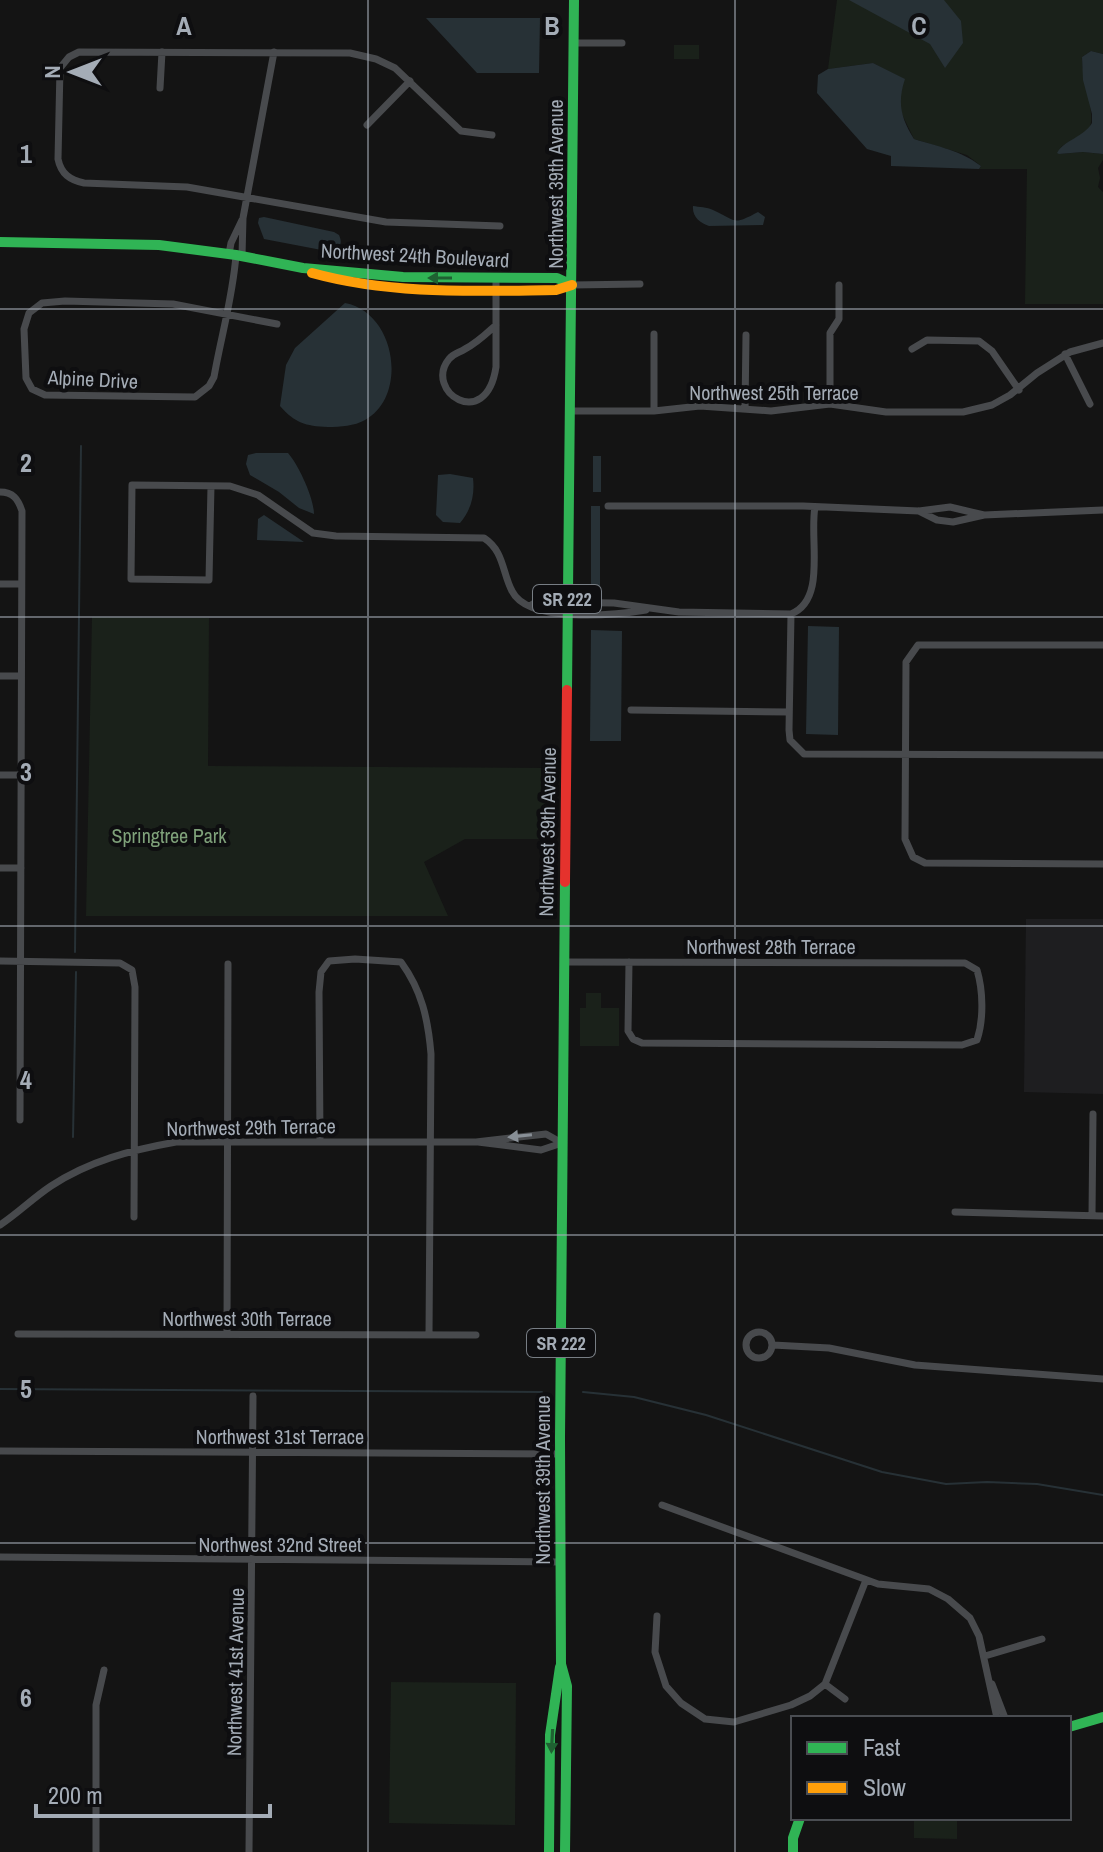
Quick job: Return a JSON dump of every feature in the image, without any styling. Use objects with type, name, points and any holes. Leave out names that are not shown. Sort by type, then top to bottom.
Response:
[{"type":"main road","name":"Northwest 39th Avenue","points":[[565,1852],[567,1686],[561,1664],[560,1454],[574,0]]},
{"type":"main road","name":"Northwest 24th Boulevard","points":[[0,242],[159,245],[303,268],[403,277],[557,278],[572,285]]},
{"type":"main road","name":"Northwest 24th Boulevard","points":[[303,268],[327,277],[373,286],[556,290],[572,285]]},
{"type":"main road","name":"Northwest 39th Avenue","points":[[549,1852],[549,1778],[555,1687],[561,1664]]},
{"type":"main road","points":[[1071,1726],[1103,1717]]},
{"type":"main road","points":[[793,1852],[793,1838],[799,1820]]},
{"type":"street","points":[[574,43],[622,43]]},
{"type":"street","points":[[492,135],[461,131],[395,68],[367,56],[350,53],[79,52],[64,62],[59,76],[58,159],[64,174],[72,180],[187,187],[386,222],[500,226]]},
{"type":"street","points":[[160,88],[162,52]]},
{"type":"street","points":[[274,52],[226,313],[277,324]]},
{"type":"street","points":[[367,125],[410,81]]},
{"type":"street","points":[[236,255],[243,218]]},
{"type":"street","points":[[496,278],[496,290],[496,325],[496,367],[490,390],[484,398],[474,402],[457,400],[443,381],[445,366],[452,355],[471,346],[496,325]]},
{"type":"street","name":"Northwest 24th Boulevard","points":[[572,285],[640,284]]},
{"type":"street","points":[[830,404],[830,333],[839,319],[839,285]]},
{"type":"street","name":"Alpine Drive","points":[[42,303],[173,304],[226,313],[214,377],[209,386],[195,397],[45,395],[32,389],[26,378],[24,329],[29,313],[42,303]]},
{"type":"street","points":[[654,334],[654,411]]},
{"type":"street","points":[[745,409],[746,335]]},
{"type":"street","points":[[912,349],[927,340],[979,341],[992,351],[1019,390]]},
{"type":"street","name":"Northwest 25th Terrace","points":[[570,411],[654,411],[700,406],[771,411],[830,404],[886,412],[963,412],[992,405],[1019,390],[1065,354],[1103,343]]},
{"type":"street","points":[[1065,354],[1090,404]]},
{"type":"street","points":[[211,486],[209,580],[131,579],[132,485],[230,486],[258,495],[313,533],[484,538],[494,545],[519,602],[536,610],[567,608],[619,614],[646,610],[791,614],[806,604],[813,587],[815,507]]},
{"type":"street","points":[[0,492],[7,492],[18,499],[22,511],[20,1120]]},
{"type":"street","points":[[608,506],[919,511],[950,507],[984,515]]},
{"type":"street","points":[[919,511],[945,522],[984,515],[1103,510]]},
{"type":"street","points":[[0,584],[21,584]]},
{"type":"street","points":[[791,614],[790,740],[804,754],[1103,755]]},
{"type":"street","points":[[1103,645],[918,645],[906,662],[905,754],[905,839],[913,857],[925,863],[1103,864]]},
{"type":"street","points":[[0,676],[21,676]]},
{"type":"street","points":[[631,710],[789,712]]},
{"type":"street","points":[[0,775],[21,775]]},
{"type":"street","points":[[0,868],[21,868]]},
{"type":"street","points":[[0,961],[120,963],[132,970],[135,987],[134,1217]]},
{"type":"street","points":[[320,1140],[321,972],[329,961],[401,962],[420,994],[428,1019],[431,1054],[429,1335]]},
{"type":"street","name":"Northwest 28th Terrace","points":[[563,962],[629,962],[965,963],[977,970],[981,984],[980,1030],[977,1040],[962,1045],[642,1043],[633,1039],[628,1031],[629,962]]},
{"type":"street","points":[[227,1334],[228,964]]},
{"type":"street","points":[[1092,1215],[1093,1114]]},
{"type":"street","name":"Northwest 29th Terrace","points":[[0,1225],[51,1186],[102,1160],[134,1149],[176,1142],[476,1142],[546,1134],[562,1143]]},
{"type":"street","name":"Northwest 29th Terrace","points":[[476,1142],[541,1150],[562,1143]]},
{"type":"street","points":[[955,1212],[1103,1216]]},
{"type":"street","name":"Northwest 30th Terrace","points":[[18,1334],[476,1335]]},
{"type":"street","points":[[773,1345],[829,1348],[915,1365],[1103,1379]]},
{"type":"street","name":"Northwest 41st Avenue","points":[[249,1852],[253,1396]]},
{"type":"street","name":"Northwest 31st Terrace","points":[[0,1451],[560,1454]]},
{"type":"street","points":[[662,1505],[878,1584],[929,1589],[948,1599],[970,1618],[985,1656],[996,1716]]},
{"type":"street","name":"Northwest 32nd Street","points":[[0,1557],[560,1562]]},
{"type":"street","points":[[657,1616],[655,1652],[661,1677],[673,1695],[705,1719],[734,1722],[761,1716],[810,1696],[825,1684],[866,1580]]},
{"type":"street","points":[[985,1656],[1042,1639]]},
{"type":"street","points":[[96,1852],[96,1705],[104,1670]]},
{"type":"street","points":[[991,1683],[1004,1716]]},
{"type":"street","points":[[825,1684],[845,1699]]},
{"type":"shaded area","points":[[849,0],[944,0],[961,21],[963,43],[945,68],[930,44]]},
{"type":"shaded area","points":[[426,18],[540,18],[539,73],[477,73]]},
{"type":"shaded area","points":[[1091,51],[1103,54],[1103,154],[1059,154],[1064,145],[1092,123],[1083,80],[1082,57]]},
{"type":"shaded area","points":[[873,63],[905,79],[902,110],[914,139],[965,156],[981,166],[979,169],[891,166],[891,156],[867,149],[817,93],[818,75],[828,69]]},
{"type":"shaded area","points":[[693,206],[711,209],[735,220],[758,212],[765,217],[763,225],[709,226],[697,219]]},
{"type":"shaded area","points":[[259,218],[334,232],[339,235],[340,245],[332,252],[264,239],[258,223]]},
{"type":"shaded area","points":[[345,303],[363,310],[376,322],[386,338],[391,357],[387,393],[379,409],[365,420],[343,426],[313,426],[291,416],[280,406],[286,365],[295,348]]},
{"type":"shaded area","points":[[288,453],[305,482],[314,514],[299,508],[250,475],[246,464],[248,455]]},
{"type":"shaded area","points":[[593,456],[601,456],[601,492],[593,492]]},
{"type":"shaded area","points":[[438,475],[473,478],[471,502],[460,523],[443,522],[436,515]]},
{"type":"shaded area","points":[[591,506],[600,506],[600,589],[591,589]]},
{"type":"shaded area","points":[[264,515],[304,542],[257,540],[258,519]]},
{"type":"shaded area","points":[[808,626],[839,627],[838,735],[806,734]]},
{"type":"shaded area","points":[[591,630],[622,631],[621,741],[590,741]]},
{"type":"shaded area","points":[[1026,919],[1103,919],[1103,1094],[1024,1092]]},
{"type":"green space","points":[[837,0],[1103,0],[1103,54],[1091,51],[1082,57],[1091,122],[1083,134],[1061,147],[1059,154],[1103,154],[1098,168],[1098,187],[1103,192],[1103,304],[1025,304],[1027,169],[979,169],[981,166],[967,155],[914,139],[899,101],[904,79],[873,63],[828,69]]},
{"type":"green space","points":[[674,45],[699,45],[699,59],[674,59]]},
{"type":"green space","name":"Springtree Park","points":[[92,617],[209,618],[208,766],[548,768],[547,839],[465,839],[424,862],[448,916],[86,916]]},
{"type":"green space","points":[[586,993],[601,993],[601,1008],[619,1008],[619,1046],[580,1046],[580,1008],[586,1008]]},
{"type":"green space","points":[[391,1682],[516,1683],[515,1825],[389,1823]]},
{"type":"green space","points":[[914,1820],[957,1820],[957,1839],[914,1838]]},
{"type":"waterway","points":[[75,952],[81,446]]},
{"type":"waterway","points":[[73,1137],[76,972]]},
{"type":"waterway","points":[[0,1389],[542,1392]]},
{"type":"waterway","points":[[583,1392],[634,1397],[706,1415],[882,1472],[946,1484],[1037,1484],[1103,1495]]},
{"type":"traffic: fast","points":[[567,690],[574,0]]},
{"type":"traffic: fast","points":[[0,242],[159,245],[303,268],[403,277],[557,278],[572,285]]},
{"type":"traffic: fast","points":[[565,882],[560,1438],[561,1664],[567,1686],[565,1852]]},
{"type":"traffic: fast","points":[[549,1852],[550,1735],[560,1667]]},
{"type":"traffic: fast","points":[[1071,1726],[1103,1717]]},
{"type":"traffic: fast","points":[[793,1852],[793,1838],[799,1820]]},
{"type":"traffic: slow","points":[[312,273],[372,285],[433,290],[556,290],[572,285]]},
{"type":"traffic: jam","points":[[565,882],[567,690]]}]
